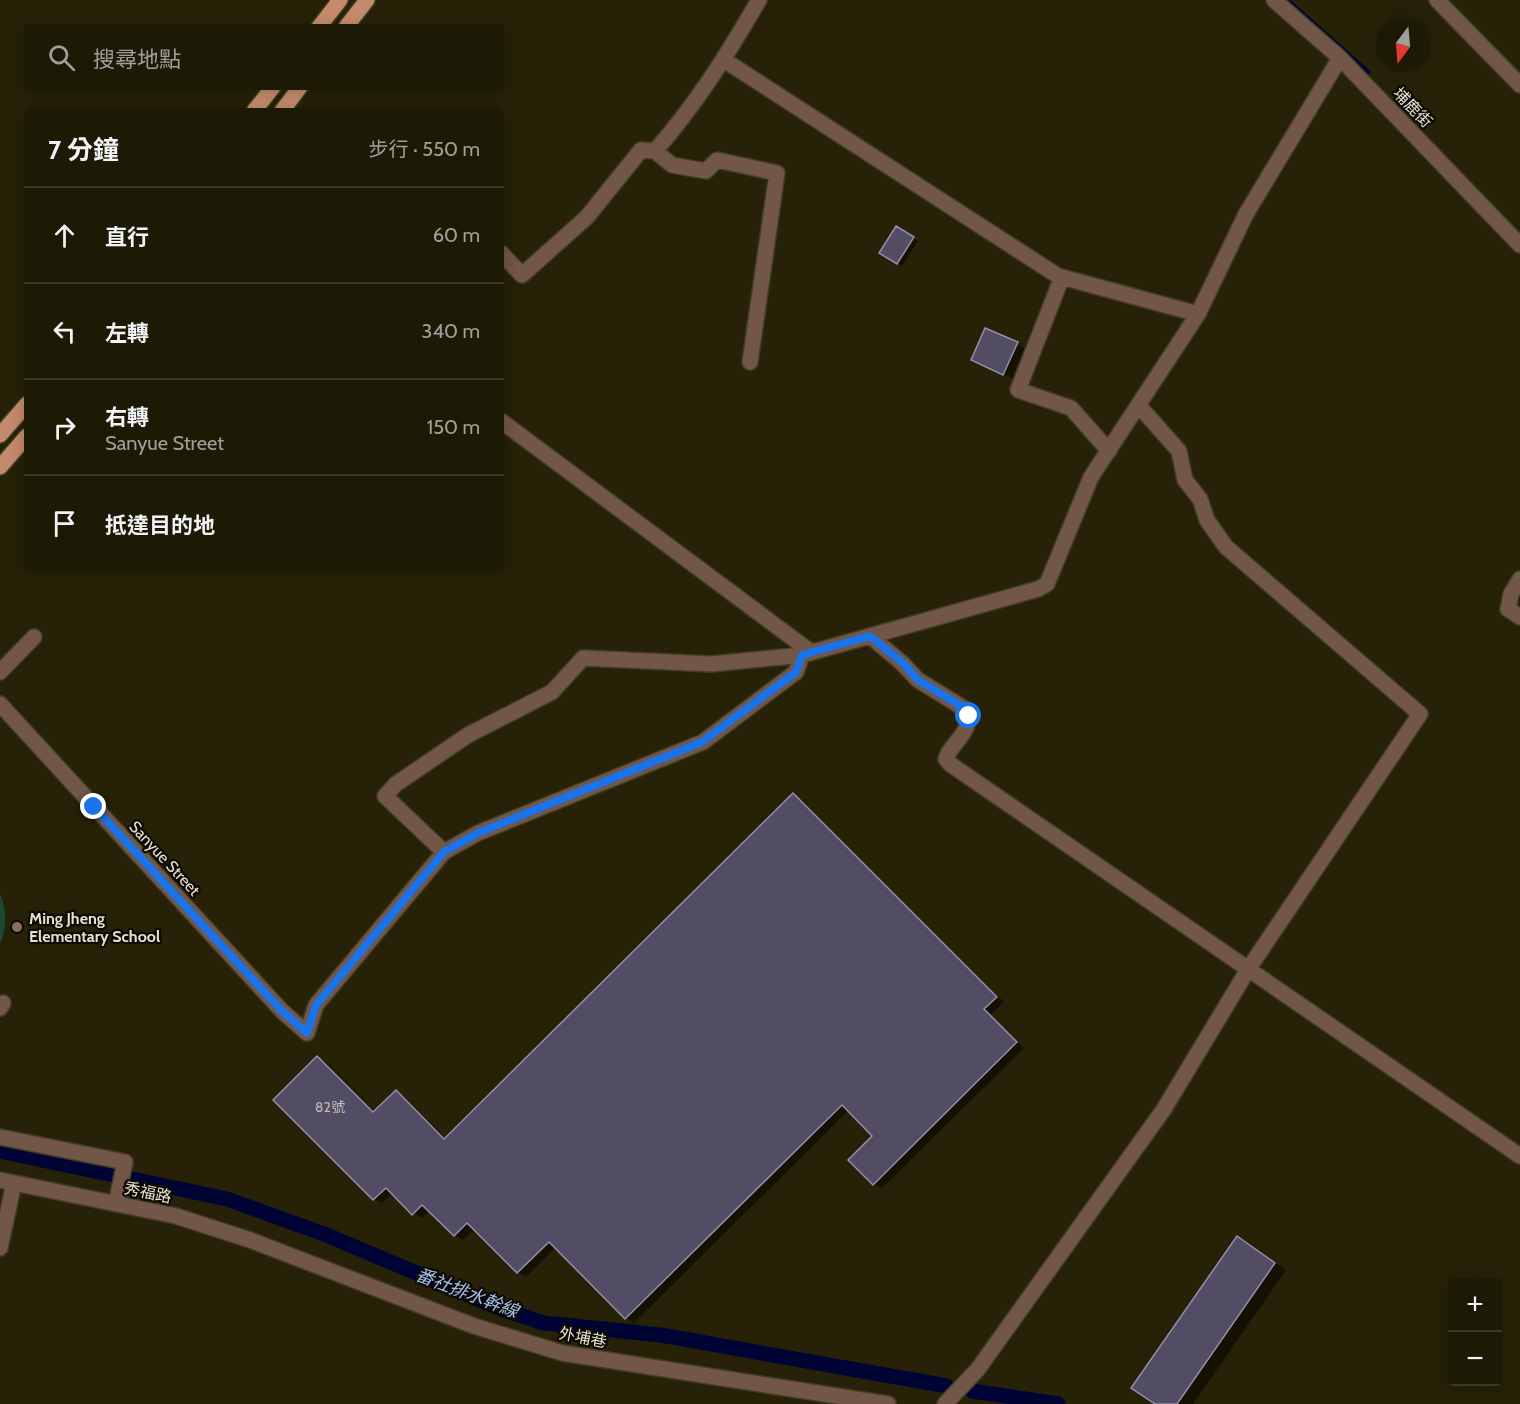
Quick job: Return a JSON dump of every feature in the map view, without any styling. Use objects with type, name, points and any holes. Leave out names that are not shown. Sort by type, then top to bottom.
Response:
[{"type":"main road","points":[[321,24],[340,0]]},
{"type":"main road","points":[[348,24],[367,0]]},
{"type":"main road","points":[[257,108],[271,90]]},
{"type":"main road","points":[[284,108],[298,90]]},
{"type":"main road","points":[[0,435],[24,407]]},
{"type":"main road","points":[[0,467],[24,439]]},
{"type":"street","points":[[656,151],[686,115],[724,60],[759,0]]},
{"type":"street","name":"埔鹿街","points":[[1274,0],[1340,58],[1520,245]]},
{"type":"street","points":[[1437,0],[1520,85]]},
{"type":"street","points":[[807,653],[796,672],[702,742],[478,833],[444,852],[386,796],[396,784],[468,735],[552,692],[583,658],[712,664],[807,653],[1038,589],[1047,584],[1091,477],[1198,314],[1246,214],[1340,58]]},
{"type":"street","points":[[724,60],[1062,277],[1198,314]]},
{"type":"street","points":[[504,256],[522,275],[587,217],[641,150],[656,151],[672,165],[706,171],[717,160],[777,173],[750,362]]},
{"type":"street","points":[[1062,277],[1018,390],[1071,408],[1109,451]]},
{"type":"street","points":[[945,1404],[978,1369],[1164,1109],[1249,968],[1420,714],[1226,547],[1207,520],[1200,500],[1185,480],[1179,451],[1138,406]]},
{"type":"street","points":[[504,423],[807,653]]},
{"type":"street","points":[[1520,579],[1511,594],[1508,609],[1520,617]]},
{"type":"street","points":[[870,636],[903,663],[918,680],[966,709],[969,716],[967,724],[958,742],[946,755],[950,764],[1520,1156]]},
{"type":"street","points":[[0,672],[34,637]]},
{"type":"street","name":"Sanyue Street","points":[[0,704],[282,1011],[307,1033],[316,1005],[444,852]]},
{"type":"street","points":[[0,1137],[125,1162],[116,1204]]},
{"type":"street","points":[[0,1248],[7,1182]]},
{"type":"street","name":"秀福路","points":[[7,1182],[176,1216],[284,1253]]},
{"type":"street","name":"外埔巷","points":[[284,1253],[474,1326],[562,1353],[888,1404]]},
{"type":"green space","points":[[0,894],[5,919],[0,944]]},
{"type":"building","points":[[896,226],[914,237],[897,264],[879,253]]},
{"type":"building","points":[[985,328],[1018,342],[1003,375],[971,360]]},
{"type":"building","points":[[793,793],[997,997],[984,1009],[1017,1042],[873,1185],[848,1160],[872,1136],[842,1105],[625,1319],[549,1242],[517,1273],[467,1223],[454,1236],[422,1205],[412,1215],[386,1188],[373,1200],[273,1100],[317,1056],[373,1112],[396,1090],[444,1139]]},
{"type":"building","points":[[1237,1236],[1275,1263],[1177,1404],[1155,1404],[1131,1388]]},
{"type":"waterway","points":[[1287,0],[1368,72]]},
{"type":"waterway","name":"番社排水幹線","points":[[0,1151],[227,1199],[324,1234],[504,1310],[544,1323],[661,1335],[947,1386]]},
{"type":"waterway","name":"番社排水幹線","points":[[972,1391],[1058,1404]]},
{"type":"place","name":"Ming Jheng Elementary School","points":[[17,927]]},
{"type":"route","points":[[94,807],[282,1011],[307,1033],[316,1005],[444,852],[478,833],[702,742],[796,672],[802,655],[870,636],[903,663],[918,680],[966,709],[969,716]]}]
